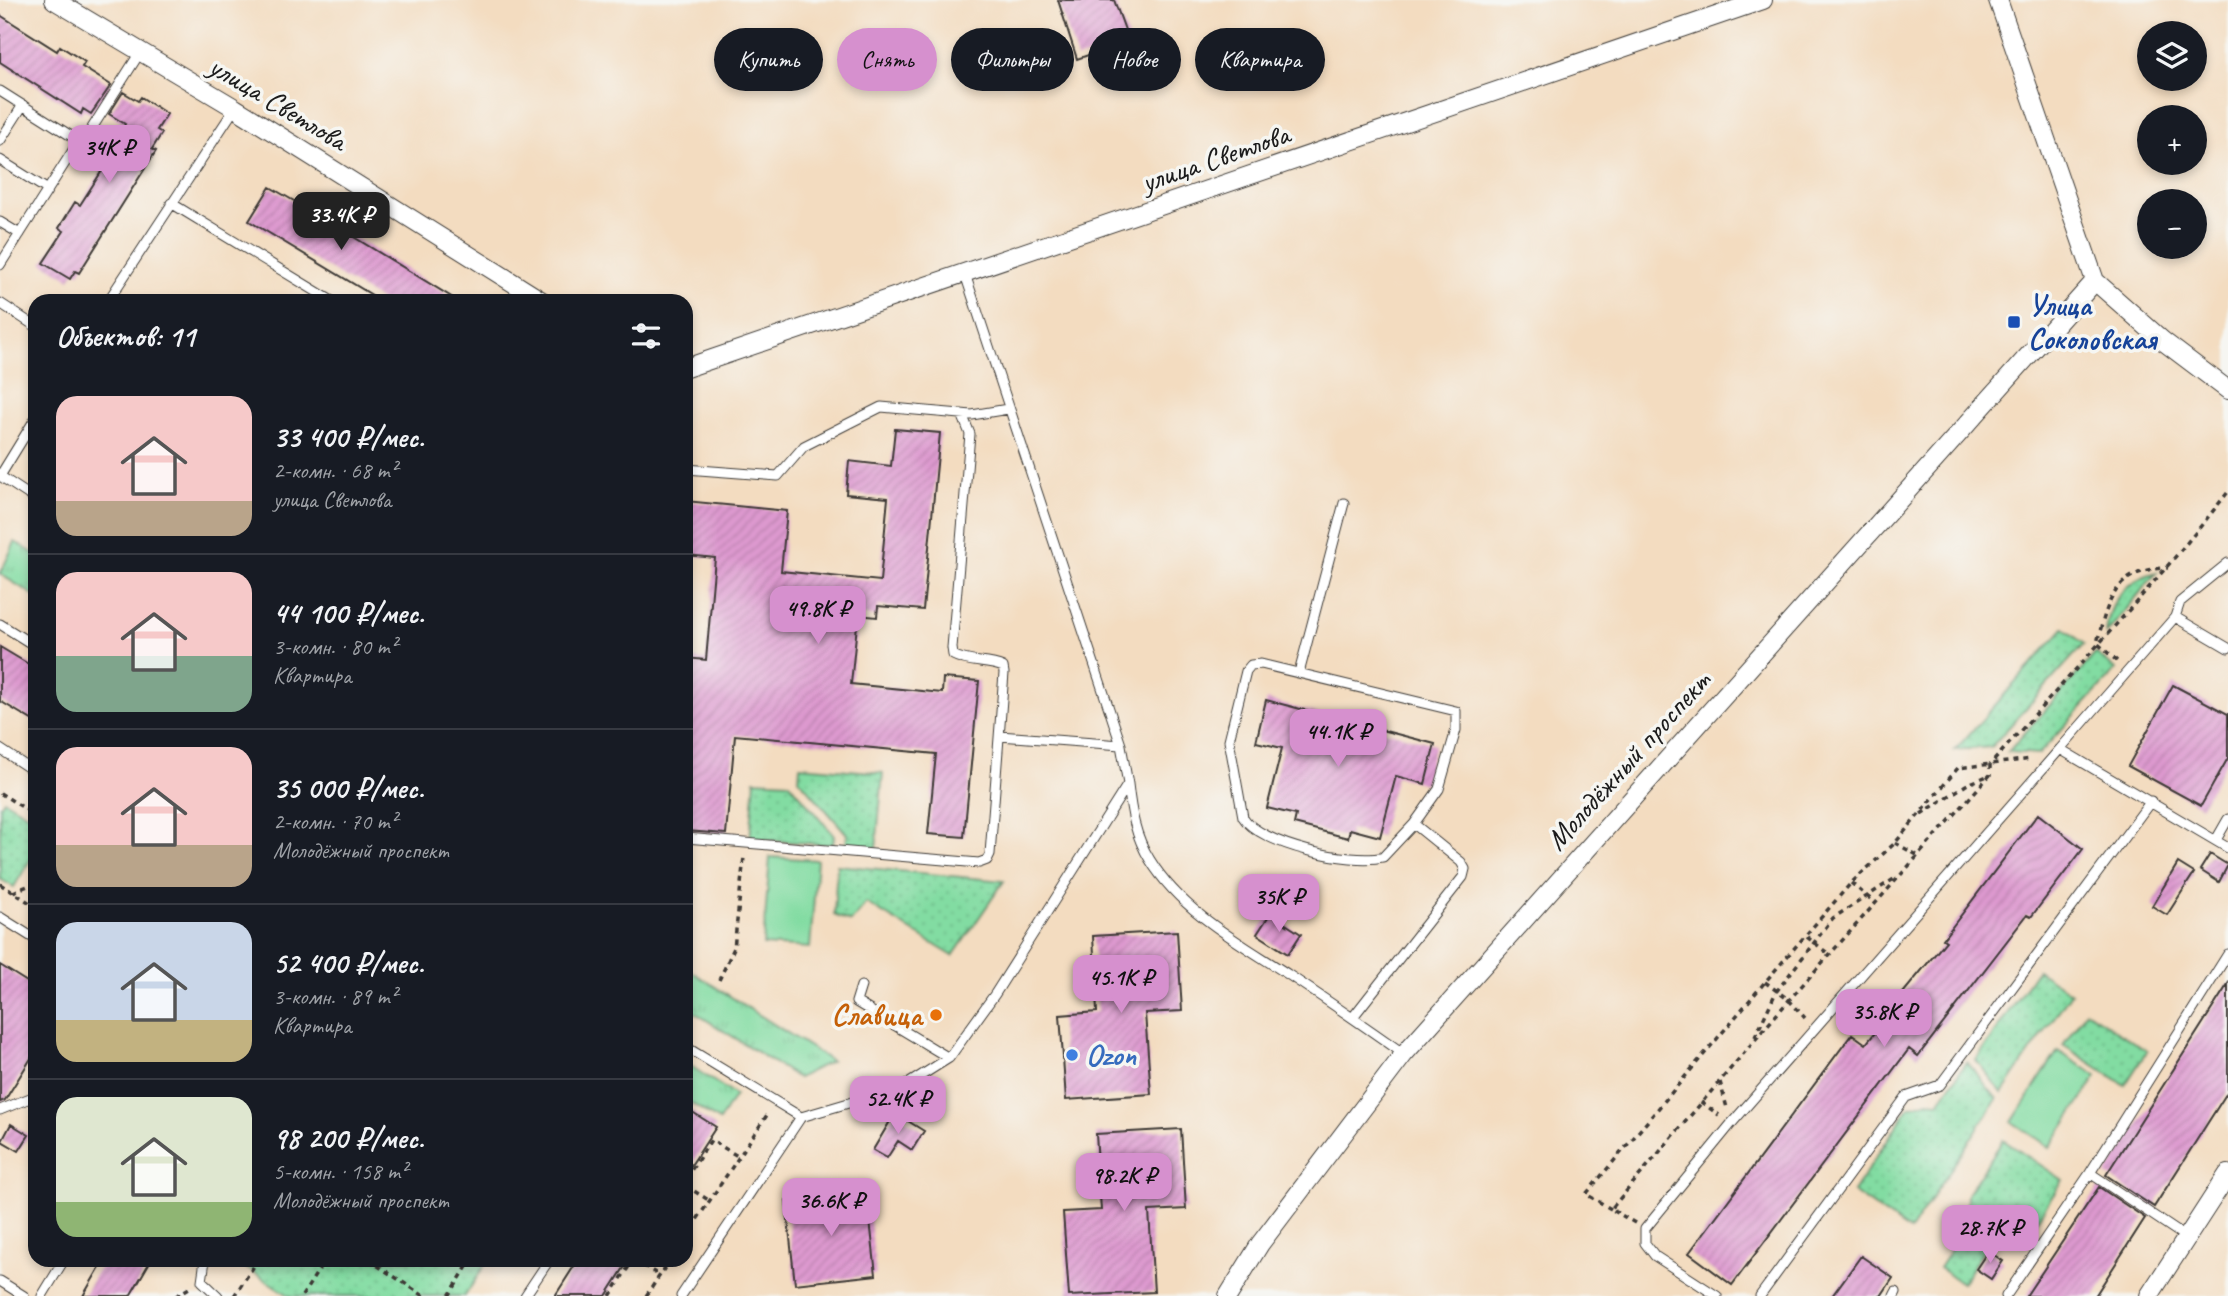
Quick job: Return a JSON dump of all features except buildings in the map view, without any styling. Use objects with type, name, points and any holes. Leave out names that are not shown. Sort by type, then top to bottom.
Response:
[{"type":"street","name":"улица Светлова","points":[[54,0],[139,54],[235,108],[527,294]]},
{"type":"street","name":"улица Светлова","points":[[693,366],[1763,0]]},
{"type":"street","points":[[1998,0],[2095,281],[2162,341],[2228,390]]},
{"type":"street","name":"Молодёжный проспект","points":[[1228,1296],[1260,1244],[1404,1055],[2095,281]]},
{"type":"street","points":[[2149,1296],[2226,1180]]},
{"type":"lane","points":[[0,265],[79,141],[87,136],[139,54]]},
{"type":"lane","points":[[0,91],[79,141]]},
{"type":"lane","points":[[0,141],[23,105]]},
{"type":"lane","points":[[113,294],[235,108]]},
{"type":"lane","points":[[0,160],[48,190]]},
{"type":"lane","points":[[172,203],[321,294]]},
{"type":"lane","points":[[0,222],[20,234]]},
{"type":"lane","points":[[965,274],[1121,745],[1133,823],[1150,860],[1179,896],[1220,930],[1353,1017],[1404,1055]]},
{"type":"lane","points":[[0,303],[28,321]]},
{"type":"lane","points":[[693,470],[778,477],[804,446],[881,407],[972,415],[1008,409]]},
{"type":"lane","points":[[693,839],[979,863],[986,860],[990,854],[1003,667],[953,655],[970,434],[962,414]]},
{"type":"lane","points":[[28,430],[0,476],[28,494]]},
{"type":"lane","points":[[1299,673],[1344,503]]},
{"type":"lane","points":[[1717,1296],[1655,1256],[1645,1243],[1646,1229],[1731,1124],[2175,617],[2179,602],[2228,563]]},
{"type":"lane","points":[[2175,617],[2228,648]]},
{"type":"lane","points":[[0,624],[28,642]]},
{"type":"lane","points":[[1261,664],[1456,711],[1456,730],[1439,789],[1414,824],[1383,857],[1339,859],[1281,842],[1245,820],[1229,740],[1247,671],[1251,665],[1261,664]]},
{"type":"lane","points":[[1000,736],[1121,745]]},
{"type":"lane","points":[[0,749],[28,767]]},
{"type":"lane","points":[[2058,753],[2151,801],[2228,848]]},
{"type":"lane","points":[[681,1296],[801,1116],[903,1087],[949,1058],[995,994],[1128,784]]},
{"type":"lane","points":[[1760,1296],[1906,1097],[1940,1085],[2151,801]]},
{"type":"lane","points":[[2216,840],[2228,819]]},
{"type":"lane","points":[[1353,1017],[1463,877],[1465,869],[1461,862],[1414,824]]},
{"type":"lane","points":[[0,916],[28,934]]},
{"type":"lane","points":[[2006,1296],[2090,1173],[2228,954]]},
{"type":"lane","points":[[861,986],[856,1002],[949,1058]]},
{"type":"lane","points":[[693,1051],[801,1116]]},
{"type":"lane","points":[[0,1110],[28,1099]]},
{"type":"lane","points":[[2090,1173],[2187,1238]]},
{"type":"lane","points":[[42,1296],[60,1267]]},
{"type":"lane","points":[[204,1267],[202,1280],[218,1296]]},
{"type":"lane","points":[[525,1296],[544,1267]]},
{"type":"lane","points":[[0,1281],[23,1296]]},
{"type":"path","points":[[1611,1209],[1719,1080],[1990,775],[1990,765],[2097,643],[2168,568],[2228,492]]},
{"type":"path","points":[[2097,643],[2106,604],[2122,583],[2144,571],[2168,568]]},
{"type":"path","points":[[2097,643],[2129,671]]},
{"type":"path","points":[[1646,1229],[1586,1194],[1765,982],[1852,884],[1895,844],[1958,768],[2058,753]]},
{"type":"path","points":[[1895,844],[1919,815],[1966,785],[1990,775]]},
{"type":"path","points":[[0,793],[28,811]]},
{"type":"path","points":[[719,980],[734,948],[746,843]]},
{"type":"path","points":[[1895,844],[1917,855]]},
{"type":"path","points":[[1753,1043],[1776,992],[1833,918],[1903,873]]},
{"type":"path","points":[[0,884],[28,902]]},
{"type":"path","points":[[1852,884],[1875,902]]},
{"type":"path","points":[[13,892],[28,886]]},
{"type":"path","points":[[1807,937],[1830,956]]},
{"type":"path","points":[[1765,982],[1789,1000],[1815,1030]]},
{"type":"path","points":[[1719,1080],[1731,1124]]},
{"type":"path","points":[[693,1226],[776,1101]]},
{"type":"path","points":[[1701,1102],[1731,1124]]},
{"type":"path","points":[[693,1168],[712,1140],[738,1157]]},
{"type":"path","points":[[693,1190],[710,1201]]},
{"type":"path","points":[[234,1296],[253,1267]]},
{"type":"path","points":[[302,1296],[321,1267]]},
{"type":"path","points":[[380,1267],[424,1296]]},
{"type":"path","points":[[449,1296],[467,1267]]},
{"type":"path","points":[[610,1296],[629,1267]]},
{"type":"path","points":[[645,1267],[660,1276]]},
{"type":"path","points":[[646,1296],[666,1267]]},
{"type":"green space","points":[[15,542],[28,550],[28,592],[0,574]]},
{"type":"green space","points":[[2157,572],[2106,634],[2110,612],[2120,594],[2136,581]]},
{"type":"green space","points":[[2064,628],[2084,644],[1991,747],[1955,750]]},
{"type":"green space","points":[[2096,653],[2116,670],[2039,754],[2008,752]]},
{"type":"green space","points":[[800,766],[883,773],[876,849],[846,847],[847,834],[799,779]]},
{"type":"green space","points":[[755,780],[789,782],[834,835],[833,845],[750,839]]},
{"type":"green space","points":[[4,800],[28,815],[28,864],[14,887],[0,879],[0,806]]},
{"type":"green space","points":[[770,857],[817,860],[810,948],[763,945]]},
{"type":"green space","points":[[837,865],[1004,881],[953,956],[866,903],[851,922],[834,915]]},
{"type":"green space","points":[[2037,970],[2071,993],[2002,1093],[1976,1060]]},
{"type":"green space","points":[[693,972],[831,1061],[798,1078],[693,1011]]},
{"type":"green space","points":[[2086,1011],[2147,1051],[2125,1085],[2063,1045]]},
{"type":"green space","points":[[2058,1051],[2097,1076],[2050,1147],[2012,1122]]},
{"type":"green space","points":[[1967,1062],[1997,1099],[1910,1231],[1853,1192],[1909,1107],[1928,1101],[1939,1102]]},
{"type":"green space","points":[[693,1068],[735,1095],[719,1121],[693,1104]]},
{"type":"green space","points":[[2003,1140],[2063,1180],[2021,1244],[1998,1228],[1988,1242],[1966,1228],[1967,1194]]},
{"type":"green space","points":[[1963,1231],[1986,1246],[1962,1283],[1939,1268]]},
{"type":"green space","points":[[245,1267],[484,1267],[465,1296],[290,1296]]},
{"type":"place","name":"Улица Соколовская","points":[[2014,322]]},
{"type":"place","name":"Славица","points":[[936,1015]]},
{"type":"place","name":"Ozon","points":[[1072,1055]]}]
